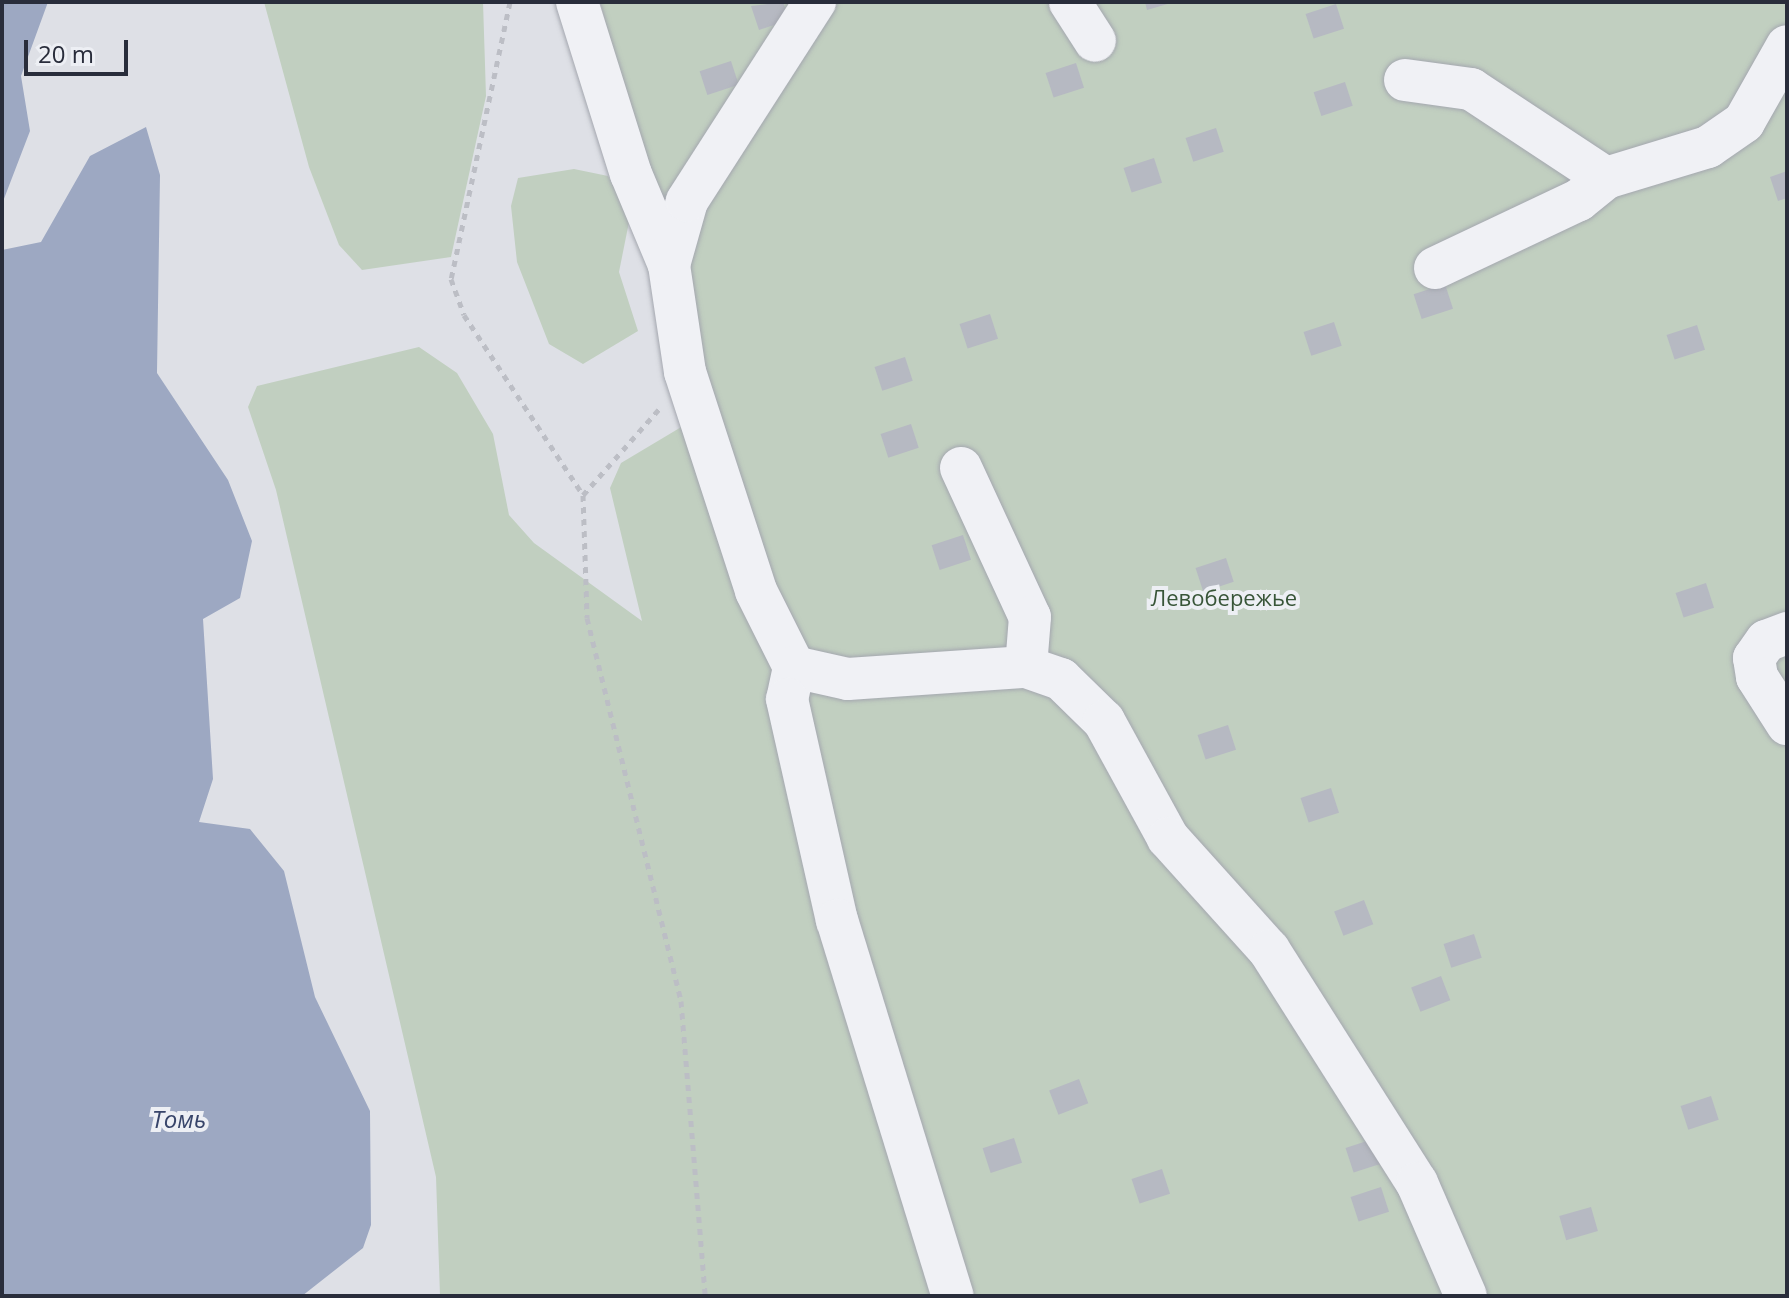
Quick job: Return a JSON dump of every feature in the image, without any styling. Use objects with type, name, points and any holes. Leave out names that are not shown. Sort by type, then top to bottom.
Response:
[{"type":"street","points":[[577,2],[631,174],[669,265],[685,372],[772,634],[794,667],[848,679],[1026,667],[1061,679],[1104,721],[1168,838],[1269,950],[1417,1183],[1466,1296]]},
{"type":"street","points":[[669,265],[687,201],[815,2]]},
{"type":"street","points":[[1070,2],[1095,41]]},
{"type":"street","points":[[1435,268],[1579,200],[1606,178],[1708,147],[1744,122],[1787,46]]},
{"type":"street","points":[[1405,80],[1471,89],[1606,178]]},
{"type":"street","points":[[961,468],[1030,617],[1026,667]]},
{"type":"street","points":[[1787,633],[1766,641],[1754,658],[1757,677],[1787,724]]},
{"type":"street","points":[[794,667],[787,699],[837,920],[953,1296]]},
{"type":"path","points":[[510,2],[451,279],[464,315],[583,495],[587,618],[681,1001],[705,1296]]},
{"type":"path","points":[[583,495],[685,372]]},
{"type":"green space","points":[[264,2],[483,2],[486,96],[451,257],[362,270],[339,245],[309,167]]},
{"type":"green space","name":"Левобережье","points":[[600,2],[1787,2],[1787,1296],[440,1296],[436,1177],[276,490],[248,407],[257,386],[419,347],[457,373],[493,434],[509,515],[534,543],[642,621],[610,488],[621,463],[688,423],[650,191]]},
{"type":"green space","points":[[574,169],[608,176],[630,217],[619,272],[638,331],[583,364],[549,344],[517,262],[511,206],[518,178]]},
{"type":"water","points":[[2,2],[48,2],[21,76],[30,131],[2,204]]},
{"type":"water","name":"Томь","points":[[146,127],[160,175],[157,373],[228,480],[252,541],[240,598],[203,619],[213,779],[199,822],[250,829],[284,871],[315,997],[370,1111],[371,1225],[363,1248],[302,1296],[2,1296],[2,250],[41,242],[90,156]]},
{"type":"building","points":[[783,2],[789,20],[759,30],[751,6]]},
{"type":"building","points":[[1145,2],[1171,2],[1171,3],[1147,10]]},
{"type":"building","points":[[1336,4],[1344,29],[1314,39],[1306,14]]},
{"type":"building","points":[[731,61],[739,85],[707,95],[700,71]]},
{"type":"building","points":[[1076,63],[1084,88],[1054,98],[1046,73]]},
{"type":"building","points":[[1345,82],[1353,106],[1321,116],[1314,92]]},
{"type":"building","points":[[1216,128],[1224,152],[1193,162],[1186,138]]},
{"type":"building","points":[[1154,158],[1162,183],[1132,193],[1124,168]]},
{"type":"building","points":[[1787,171],[1787,198],[1778,201],[1770,177]]},
{"type":"building","points":[[1445,284],[1453,309],[1422,319],[1414,294]]},
{"type":"building","points":[[990,314],[998,339],[968,349],[960,324]]},
{"type":"building","points":[[1334,322],[1342,346],[1311,356],[1304,332]]},
{"type":"building","points":[[1697,325],[1705,350],[1675,360],[1667,335]]},
{"type":"building","points":[[905,357],[913,381],[882,391],[875,367]]},
{"type":"building","points":[[911,424],[919,448],[888,458],[881,434]]},
{"type":"building","points":[[963,535],[971,560],[940,570],[932,545]]},
{"type":"building","points":[[1226,558],[1234,582],[1203,592],[1196,568]]},
{"type":"building","points":[[1706,583],[1714,608],[1684,618],[1676,593]]},
{"type":"building","points":[[1228,725],[1236,750],[1206,760],[1198,735]]},
{"type":"building","points":[[1331,788],[1339,813],[1309,823],[1301,798]]},
{"type":"building","points":[[1364,900],[1373,924],[1343,936],[1334,911]]},
{"type":"building","points":[[1474,934],[1482,958],[1451,968],[1444,944]]},
{"type":"building","points":[[1441,976],[1450,1000],[1420,1012],[1411,987]]},
{"type":"building","points":[[1079,1079],[1088,1103],[1058,1115],[1049,1090]]},
{"type":"building","points":[[1711,1096],[1719,1120],[1688,1130],[1681,1106]]},
{"type":"building","points":[[1014,1138],[1022,1163],[991,1173],[983,1148]]},
{"type":"building","points":[[1376,1138],[1384,1163],[1354,1173],[1346,1148]]},
{"type":"building","points":[[1162,1169],[1170,1194],[1140,1204],[1132,1179]]},
{"type":"building","points":[[1381,1187],[1389,1212],[1359,1222],[1351,1197]]},
{"type":"building","points":[[1591,1207],[1598,1231],[1566,1240],[1559,1216]]}]
